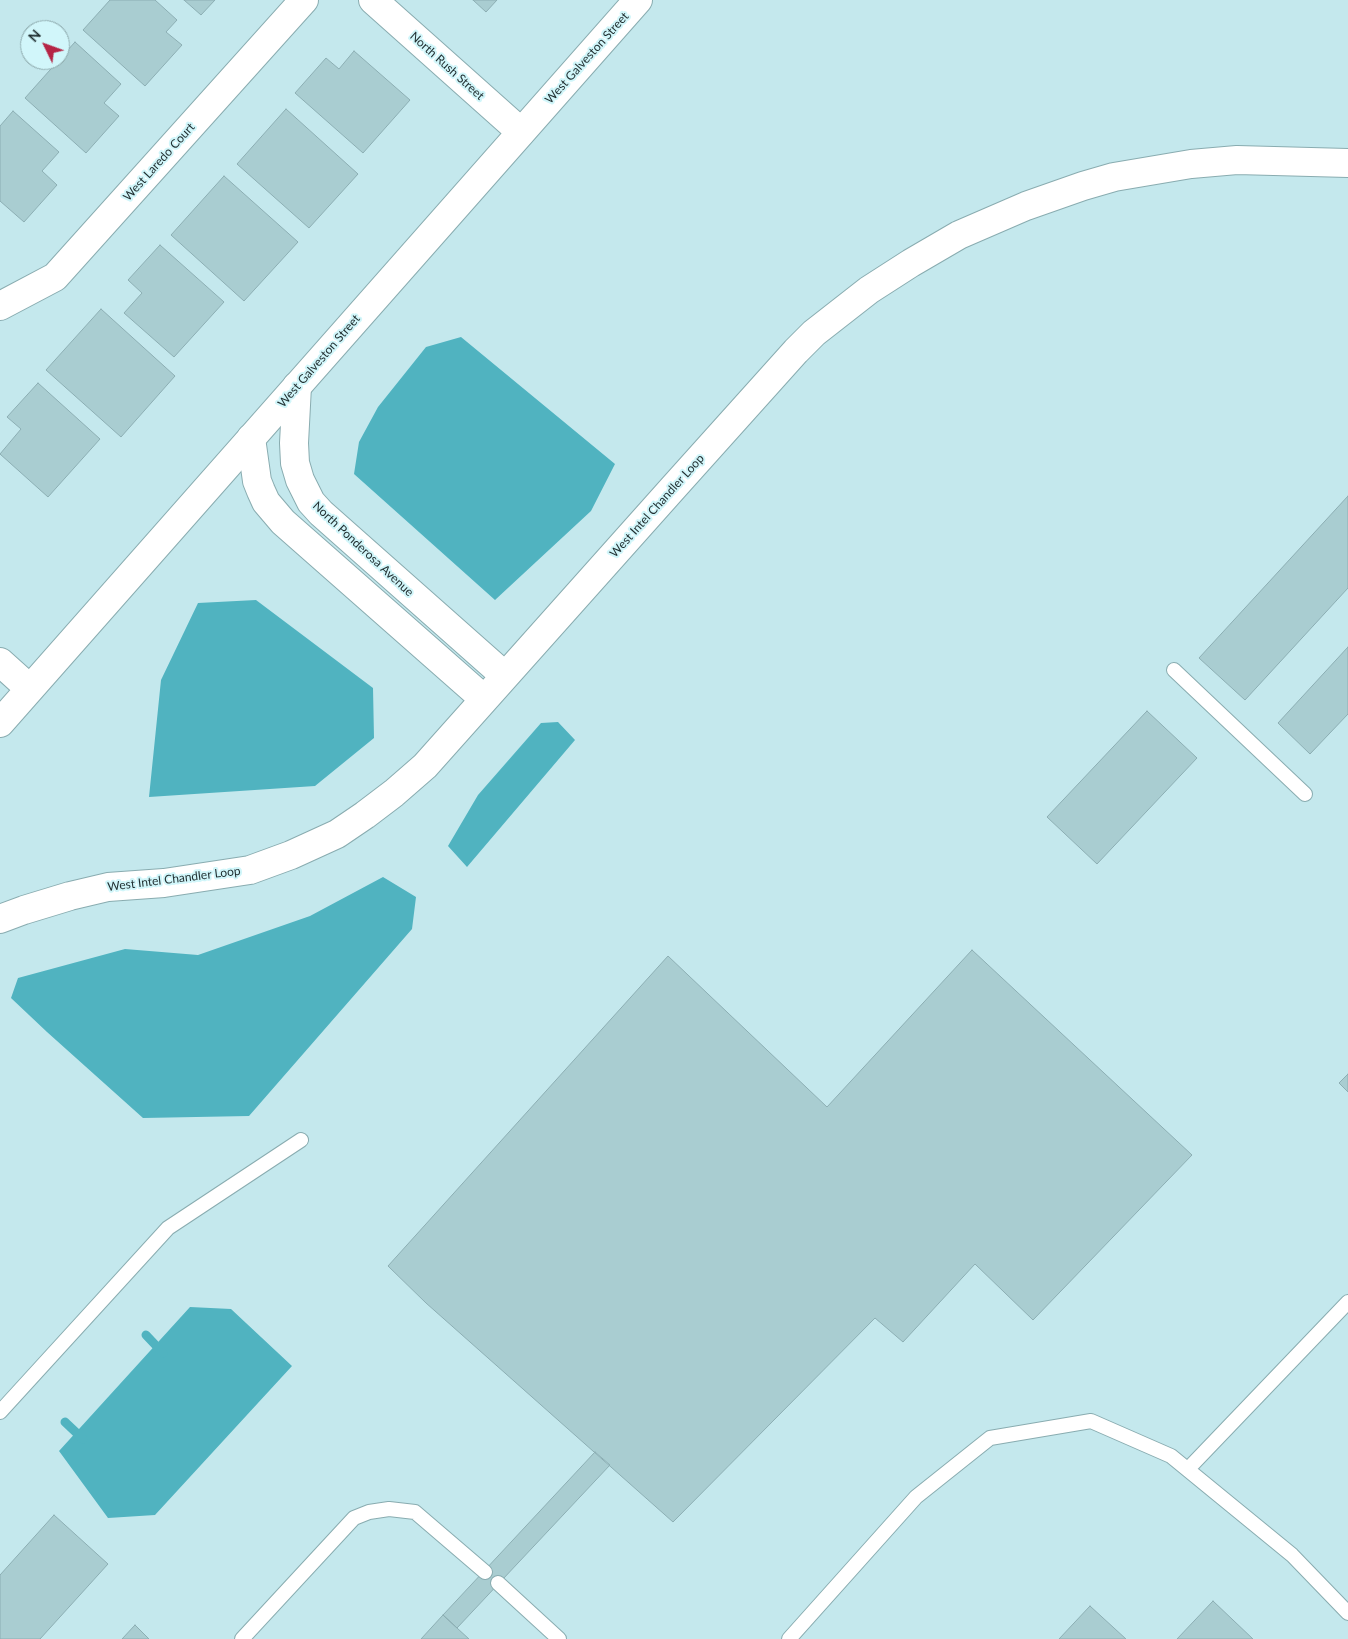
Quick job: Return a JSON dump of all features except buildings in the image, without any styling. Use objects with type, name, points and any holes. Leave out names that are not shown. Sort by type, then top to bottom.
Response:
[{"type":"street","name":"West Laredo Court","points":[[0,306],[56,277],[304,0]]},
{"type":"street","name":"North Rush Street","points":[[373,0],[520,132]]},
{"type":"street","name":"West Galveston Street","points":[[0,723],[638,0]]},
{"type":"street","name":"West Intel Chandler Loop","points":[[0,920],[24,910],[70,896],[108,888],[164,883],[250,870],[298,852],[337,834],[394,793],[425,766],[796,351],[820,328],[868,290],[959,236],[1026,206],[1114,177],[1191,164],[1238,160],[1348,163]]},
{"type":"street","name":"North Ponderosa Avenue","points":[[297,386],[294,463],[311,502],[321,513],[505,676]]},
{"type":"street","points":[[251,438],[257,481],[266,502],[282,522],[484,699]]},
{"type":"street","points":[[0,662],[30,689]]},
{"type":"lane","points":[[1174,670],[1305,794]]},
{"type":"lane","points":[[0,1412],[168,1228],[301,1140]]},
{"type":"lane","points":[[1188,1469],[1348,1302]]},
{"type":"lane","points":[[789,1639],[916,1497],[990,1438],[1091,1420],[1171,1456],[1292,1555],[1348,1613]]},
{"type":"lane","points":[[242,1639],[354,1518],[369,1512],[389,1509],[415,1512],[485,1572]]},
{"type":"lane","points":[[498,1583],[559,1639]]},
{"type":"water","points":[[461,337],[615,464],[591,511],[495,600],[354,474],[359,442],[378,407],[426,347]]},
{"type":"water","points":[[256,600],[373,688],[374,738],[315,786],[149,797],[161,680],[198,603]]},
{"type":"water","points":[[558,722],[575,740],[467,867],[448,846],[478,795],[541,723]]},
{"type":"water","points":[[383,877],[416,897],[412,929],[249,1116],[143,1118],[11,998],[18,978],[125,949],[198,955],[310,916]]},
{"type":"water","points":[[190,1307],[231,1309],[292,1366],[155,1515],[108,1518],[59,1451]]},
{"type":"waterway","points":[[146,1335],[163,1353]]},
{"type":"waterway","points":[[65,1422],[83,1439]]}]
